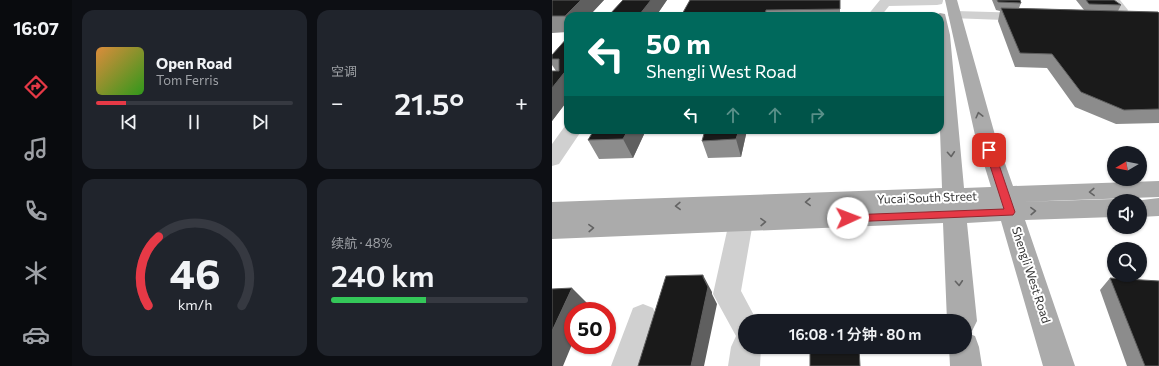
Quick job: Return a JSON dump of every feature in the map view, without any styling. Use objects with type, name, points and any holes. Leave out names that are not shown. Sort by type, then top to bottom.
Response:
[{"type":"main road","name":"Shengli West Road","points":[[943,8],[1059,366]]},
{"type":"main road","points":[[944,51],[962,314]]},
{"type":"main road","name":"Yucai South Street","points":[[552,211],[954,206],[1007,204],[1159,189]]},
{"type":"main road","name":"Yucai South Street","points":[[1007,204],[1107,208]]},
{"type":"main road","name":"Yucai South Street","points":[[552,229],[741,222],[954,206]]},
{"type":"main road","points":[[1147,208],[1159,207]]},
{"type":"main road","points":[[965,354],[966,366]]},
{"type":"lane","points":[[877,12],[887,1],[1041,17]]},
{"type":"lane","points":[[552,159],[569,134]]},
{"type":"lane","points":[[739,314],[727,294],[741,222]]},
{"type":"lane","points":[[627,366],[642,318]]},
{"type":"lane","points":[[744,366],[745,354]]},
{"type":"building","points":[[552,0],[581,0],[569,12],[564,12],[564,16],[552,16]]},
{"type":"building","points":[[623,0],[651,0],[642,12],[612,12]]},
{"type":"building","points":[[690,0],[840,0],[840,9],[766,10],[766,12],[683,12]]},
{"type":"building","points":[[997,0],[1020,0],[1021,3],[998,2]]},
{"type":"building","points":[[1086,0],[1114,0],[1121,5],[1089,4]]},
{"type":"building","points":[[1001,8],[1158,12],[1159,109],[1124,110],[1081,92],[1052,54],[1020,53]]},
{"type":"building","points":[[564,42],[564,73],[552,88],[552,71],[559,71],[559,59],[552,59],[552,55]]},
{"type":"building","points":[[592,134],[626,134],[623,139],[588,140]]},
{"type":"building","points":[[704,134],[738,134],[736,139],[702,141]]},
{"type":"building","points":[[703,275],[708,287],[691,366],[638,366],[666,276]]},
{"type":"building","points":[[1159,281],[1159,366],[1145,366],[1112,282]]},
{"type":"building","points":[[572,288],[565,302],[564,302],[564,305],[552,331],[552,289]]},
{"type":"building","points":[[810,354],[859,354],[860,366],[810,366]]},
{"type":"route","points":[[848,218],[1010,212],[989,150]]}]
